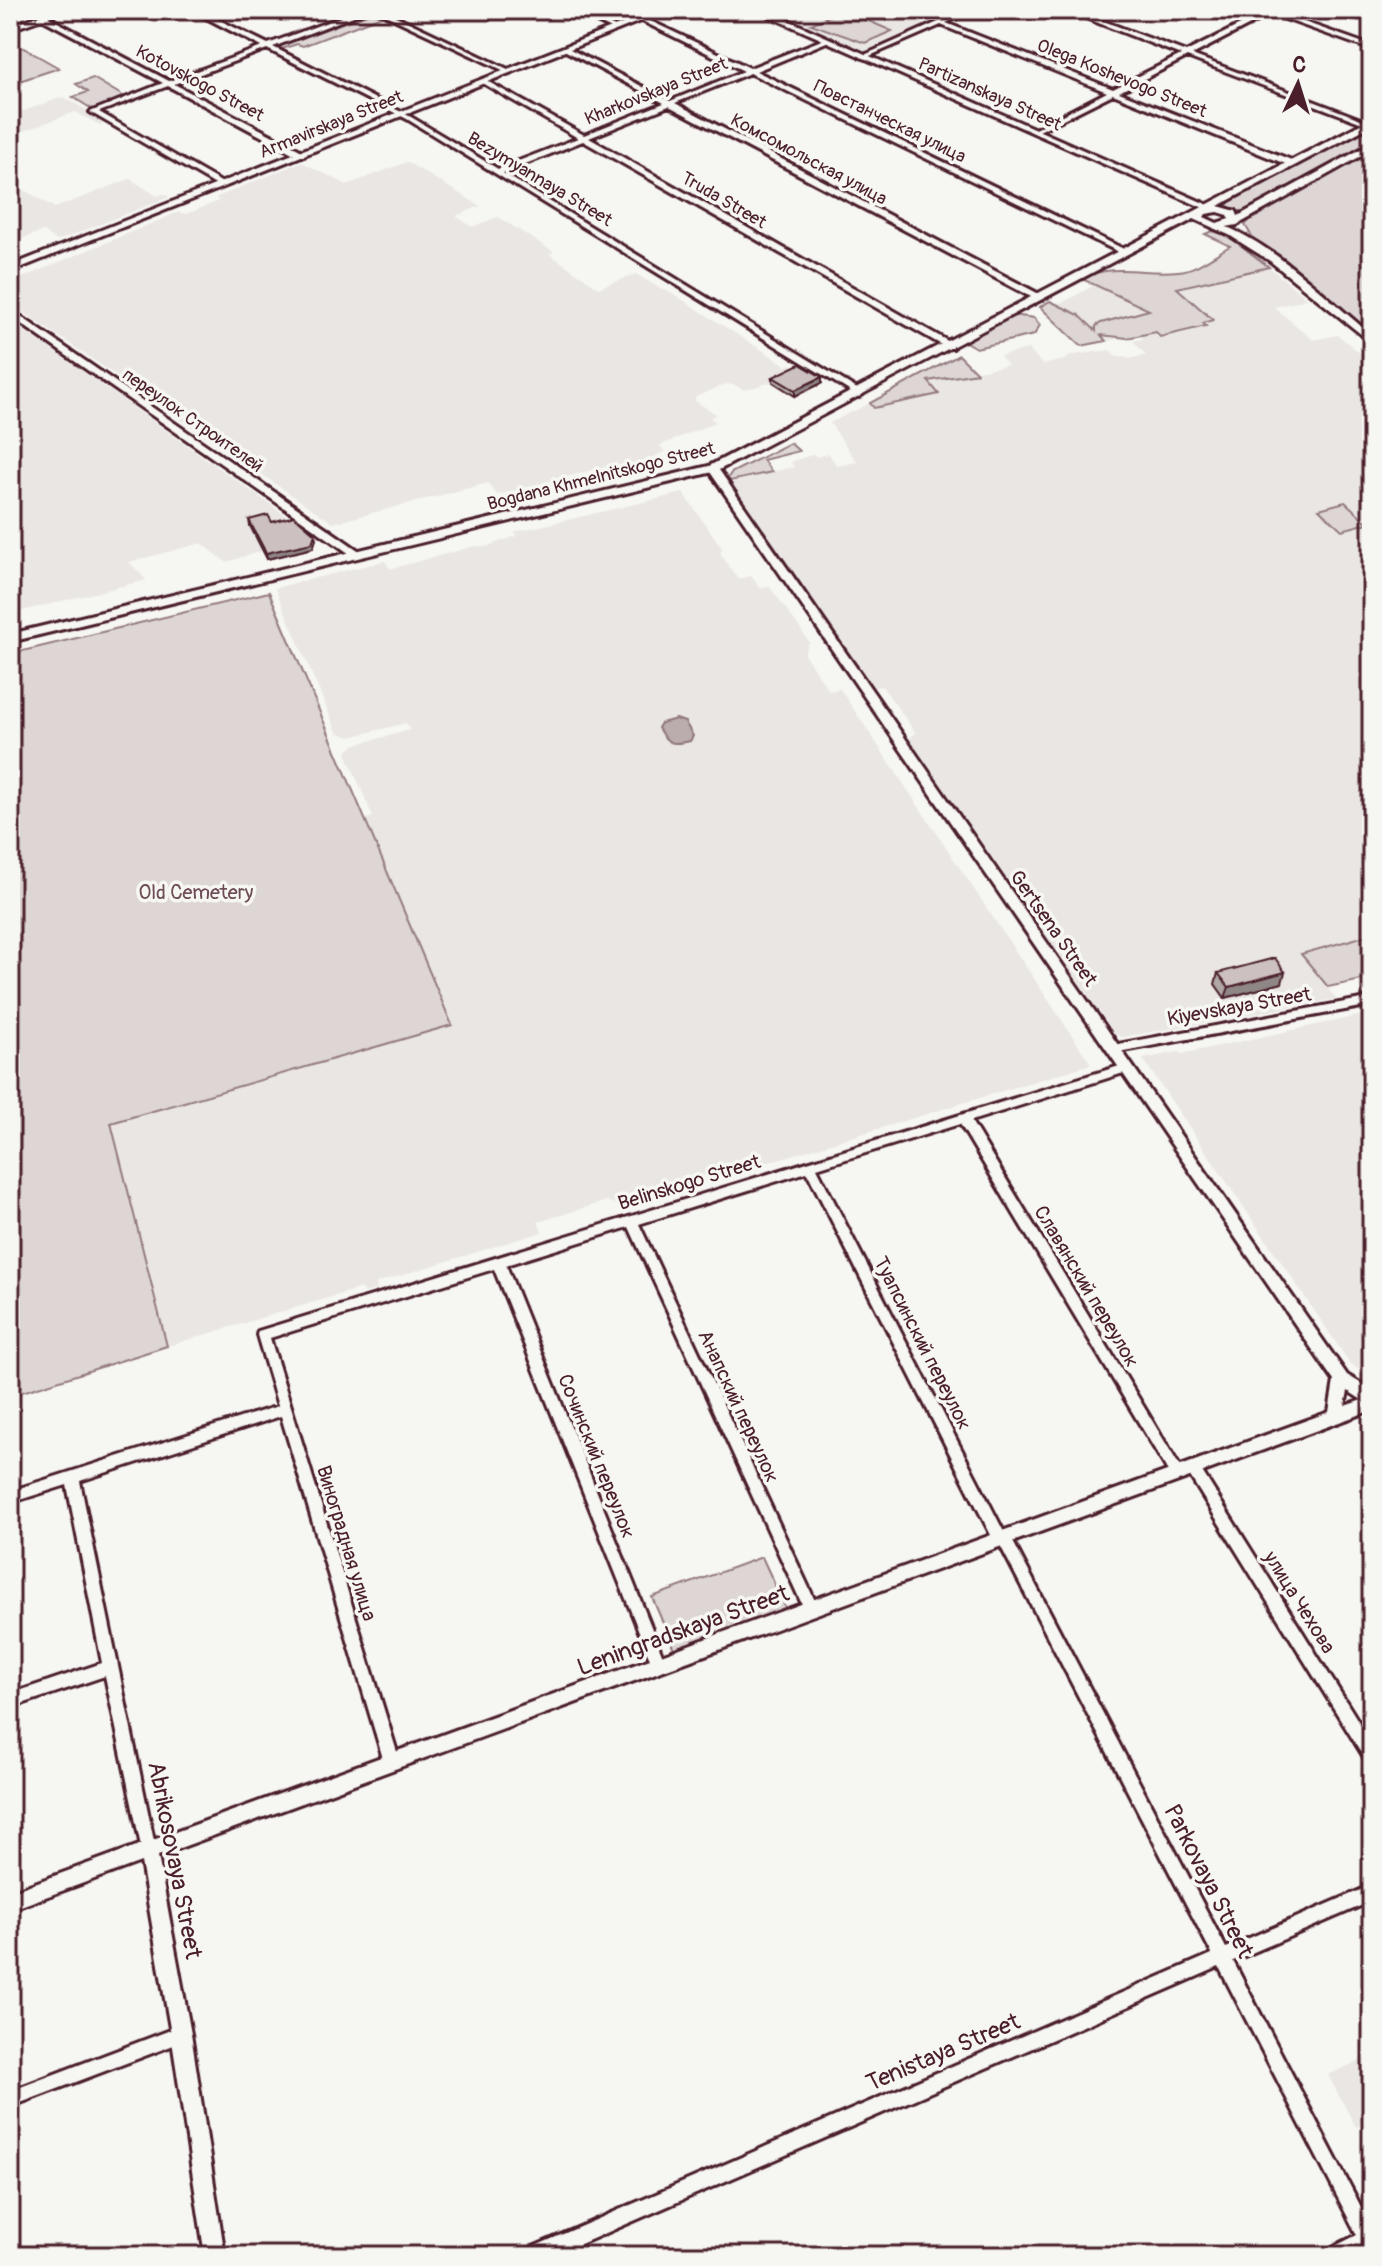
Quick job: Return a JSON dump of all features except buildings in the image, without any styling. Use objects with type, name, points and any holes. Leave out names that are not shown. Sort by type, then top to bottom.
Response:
[{"type":"main road","name":"Bogdana Khmelnitskogo Street","points":[[10,638],[713,469],[1370,122]]},
{"type":"main road","points":[[1233,223],[1372,146]]},
{"type":"main road","points":[[1216,226],[1200,220],[1198,215],[1205,209],[1215,208],[1227,211],[1235,218],[1233,223]]},
{"type":"main road","name":"Bogdana Khmelnitskogo Street","points":[[1157,234],[1233,223]]},
{"type":"street","points":[[10,28],[61,10]]},
{"type":"street","name":"Bezymyannaya Street","points":[[194,10],[401,114],[859,394]]},
{"type":"street","points":[[222,185],[93,112],[366,10]]},
{"type":"street","points":[[378,10],[509,71]]},
{"type":"street","points":[[574,10],[616,29]]},
{"type":"street","name":"Armavirskaya Street","points":[[10,269],[664,10]]},
{"type":"street","name":"Partizanskaya Street","points":[[759,10],[1205,209]]},
{"type":"street","points":[[863,57],[970,10]]},
{"type":"street","points":[[1068,10],[1370,122]]},
{"type":"street","points":[[1035,131],[1270,11],[1372,48]]},
{"type":"street","name":"Kotovskogo Street","points":[[43,17],[301,154]]},
{"type":"street","name":"Повстанческая улица","points":[[642,19],[1124,251]]},
{"type":"street","name":"Olega Koshevogo Street","points":[[941,23],[1291,163]]},
{"type":"street","name":"Kharkovskaya Street","points":[[498,172],[827,40]]},
{"type":"street","name":"Комсомольская улица","points":[[566,49],[1038,297]]},
{"type":"street","name":"Truda Street","points":[[483,81],[950,346]]},
{"type":"street","points":[[1233,223],[1265,255]]},
{"type":"street","points":[[1216,226],[1233,232],[1265,255],[1372,340]]},
{"type":"street","name":"переулок Строителей","points":[[10,312],[357,554]]},
{"type":"street","name":"Gertsena Street","points":[[713,469],[1342,1380],[1372,1400]]},
{"type":"street","name":"Kiyevskaya Street","points":[[1113,1049],[1372,1001]]},
{"type":"street","name":"Belinskogo Street","points":[[263,1335],[1126,1068]]},
{"type":"street","name":"Славянский переулок","points":[[963,1118],[1185,1471]]},
{"type":"street","name":"Туапсинский переулок","points":[[810,1166],[1002,1538]]},
{"type":"street","name":"Анапский переулок","points":[[632,1221],[811,1608]]},
{"type":"street","name":"Сочинский переулок","points":[[498,1262],[659,1664]]},
{"type":"street","name":"Виноградная улица","points":[[263,1335],[392,1762]]},
{"type":"street","points":[[1336,1416],[1342,1380]]},
{"type":"street","name":"Leningradskaya Street","points":[[10,1901],[1336,1416],[1372,1400]]},
{"type":"street","points":[[10,1497],[285,1409]]},
{"type":"street","name":"улица Чехова","points":[[1185,1471],[1372,1757]]},
{"type":"street","name":"Abrikosovaya Street","points":[[72,1477],[148,1851],[181,2034],[215,2256]]},
{"type":"street","name":"Parkovaya Street","points":[[1002,1538],[1370,2242]]},
{"type":"street","points":[[10,1701],[111,1667]]},
{"type":"street","name":"Tenistaya Street","points":[[532,2256],[1372,1893]]},
{"type":"street","points":[[10,2099],[181,2034]]},
{"type":"street","points":[[1333,2256],[1370,2242]]},
{"type":"shaded area","points":[[768,10],[958,10],[862,52]]},
{"type":"shaded area","points":[[63,97],[108,122],[100,125],[75,112],[10,136],[10,116]]},
{"type":"shaded area","points":[[301,162],[347,185],[407,162],[480,206],[456,216],[472,227],[498,217],[554,252],[549,254],[599,288],[636,274],[787,366],[791,364],[822,383],[795,396],[772,382],[744,390],[726,384],[695,397],[695,401],[716,414],[710,418],[716,422],[659,446],[665,451],[652,458],[663,467],[621,477],[612,465],[497,495],[488,483],[333,523],[10,303],[10,283],[179,212],[186,214],[219,201],[215,198]]},
{"type":"shaded area","points":[[130,179],[157,196],[164,194],[169,197],[57,241],[43,231],[10,243],[10,182],[55,208]]},
{"type":"shaded area","points":[[1269,267],[1307,299],[1274,307],[1313,340],[1338,335],[1372,363],[1372,934],[1302,954],[1336,999],[1123,1037],[1116,1035],[909,738],[916,733],[882,686],[873,687],[730,481],[794,467],[791,462],[814,454],[816,457],[829,454],[837,466],[857,462],[830,423],[870,403],[875,408],[938,394],[927,381],[1008,365],[1000,356],[1028,349],[1043,365],[1068,359],[1067,356],[1110,350],[1117,357],[1129,359],[1146,355],[1133,341],[1143,339],[1141,335],[1212,320],[1176,288]]},
{"type":"shaded area","points":[[1095,285],[1151,310],[1101,323],[1110,338],[1118,339],[1106,341],[1079,315],[1050,301],[1062,303]]},
{"type":"shaded area","points":[[10,320],[295,522],[316,539],[314,546],[267,559],[262,551],[226,562],[202,543],[129,562],[146,580],[10,614]]},
{"type":"shaded area","points":[[683,493],[722,548],[720,553],[738,579],[751,576],[760,588],[769,586],[794,620],[809,642],[804,654],[829,691],[840,689],[1091,1064],[621,1207],[607,1201],[541,1221],[538,1222],[542,1232],[376,1283],[377,1289],[364,1293],[361,1288],[167,1346],[111,1123],[452,1025],[365,819],[373,817],[346,753],[354,745],[410,730],[406,723],[350,737],[337,732],[275,588],[385,561],[390,569],[475,546],[485,547],[517,536],[515,532]]},
{"type":"shaded area","points":[[676,719],[685,722],[693,736],[690,741],[671,742],[658,728],[661,723]]},
{"type":"shaded area","points":[[1372,1013],[1370,1378],[1350,1363],[1143,1059],[1178,1052],[1182,1054]]},
{"type":"shaded area","points":[[1372,2055],[1372,2120],[1356,2127],[1328,2075]]},
{"type":"green space","points":[[843,10],[892,31],[865,43],[811,24]]},
{"type":"green space","points":[[372,12],[382,16],[303,46],[278,47]]},
{"type":"green space","points":[[22,47],[59,68],[10,84],[10,51]]},
{"type":"green space","points":[[93,78],[128,99],[95,111],[73,97],[88,92],[76,84]]},
{"type":"green space","points":[[1372,126],[1372,142],[1247,211],[1236,211],[1227,206],[1231,200]]},
{"type":"green space","points":[[1372,153],[1372,334],[1254,240],[1245,225],[1253,217]]},
{"type":"green space","points":[[1212,231],[1227,235],[1269,267],[1177,288],[1213,320],[1203,323],[1206,326],[1160,337],[1156,332],[1127,338],[1101,335],[1106,341],[1081,346],[1040,307],[1050,301],[1079,315],[1096,331],[1096,326],[1101,323],[1149,310],[1082,279],[1105,271],[1166,272],[1191,268],[1230,246],[1205,234]]},
{"type":"green space","points":[[1012,315],[1034,318],[1040,325],[1034,335],[976,348],[964,341]]},
{"type":"green space","points":[[959,355],[977,373],[928,381],[939,394],[874,408],[870,403]]},
{"type":"green space","points":[[790,443],[799,451],[763,460],[772,472],[730,481],[728,478],[731,473]]},
{"type":"green space","points":[[1345,502],[1368,523],[1342,530],[1319,509]]},
{"type":"green space","name":"Old Cemetery","points":[[269,592],[452,1025],[111,1123],[167,1346],[10,1396],[10,654]]},
{"type":"green space","points":[[1372,934],[1372,978],[1328,987],[1301,954]]},
{"type":"green space","points":[[762,1557],[786,1609],[674,1649],[652,1597]]}]
